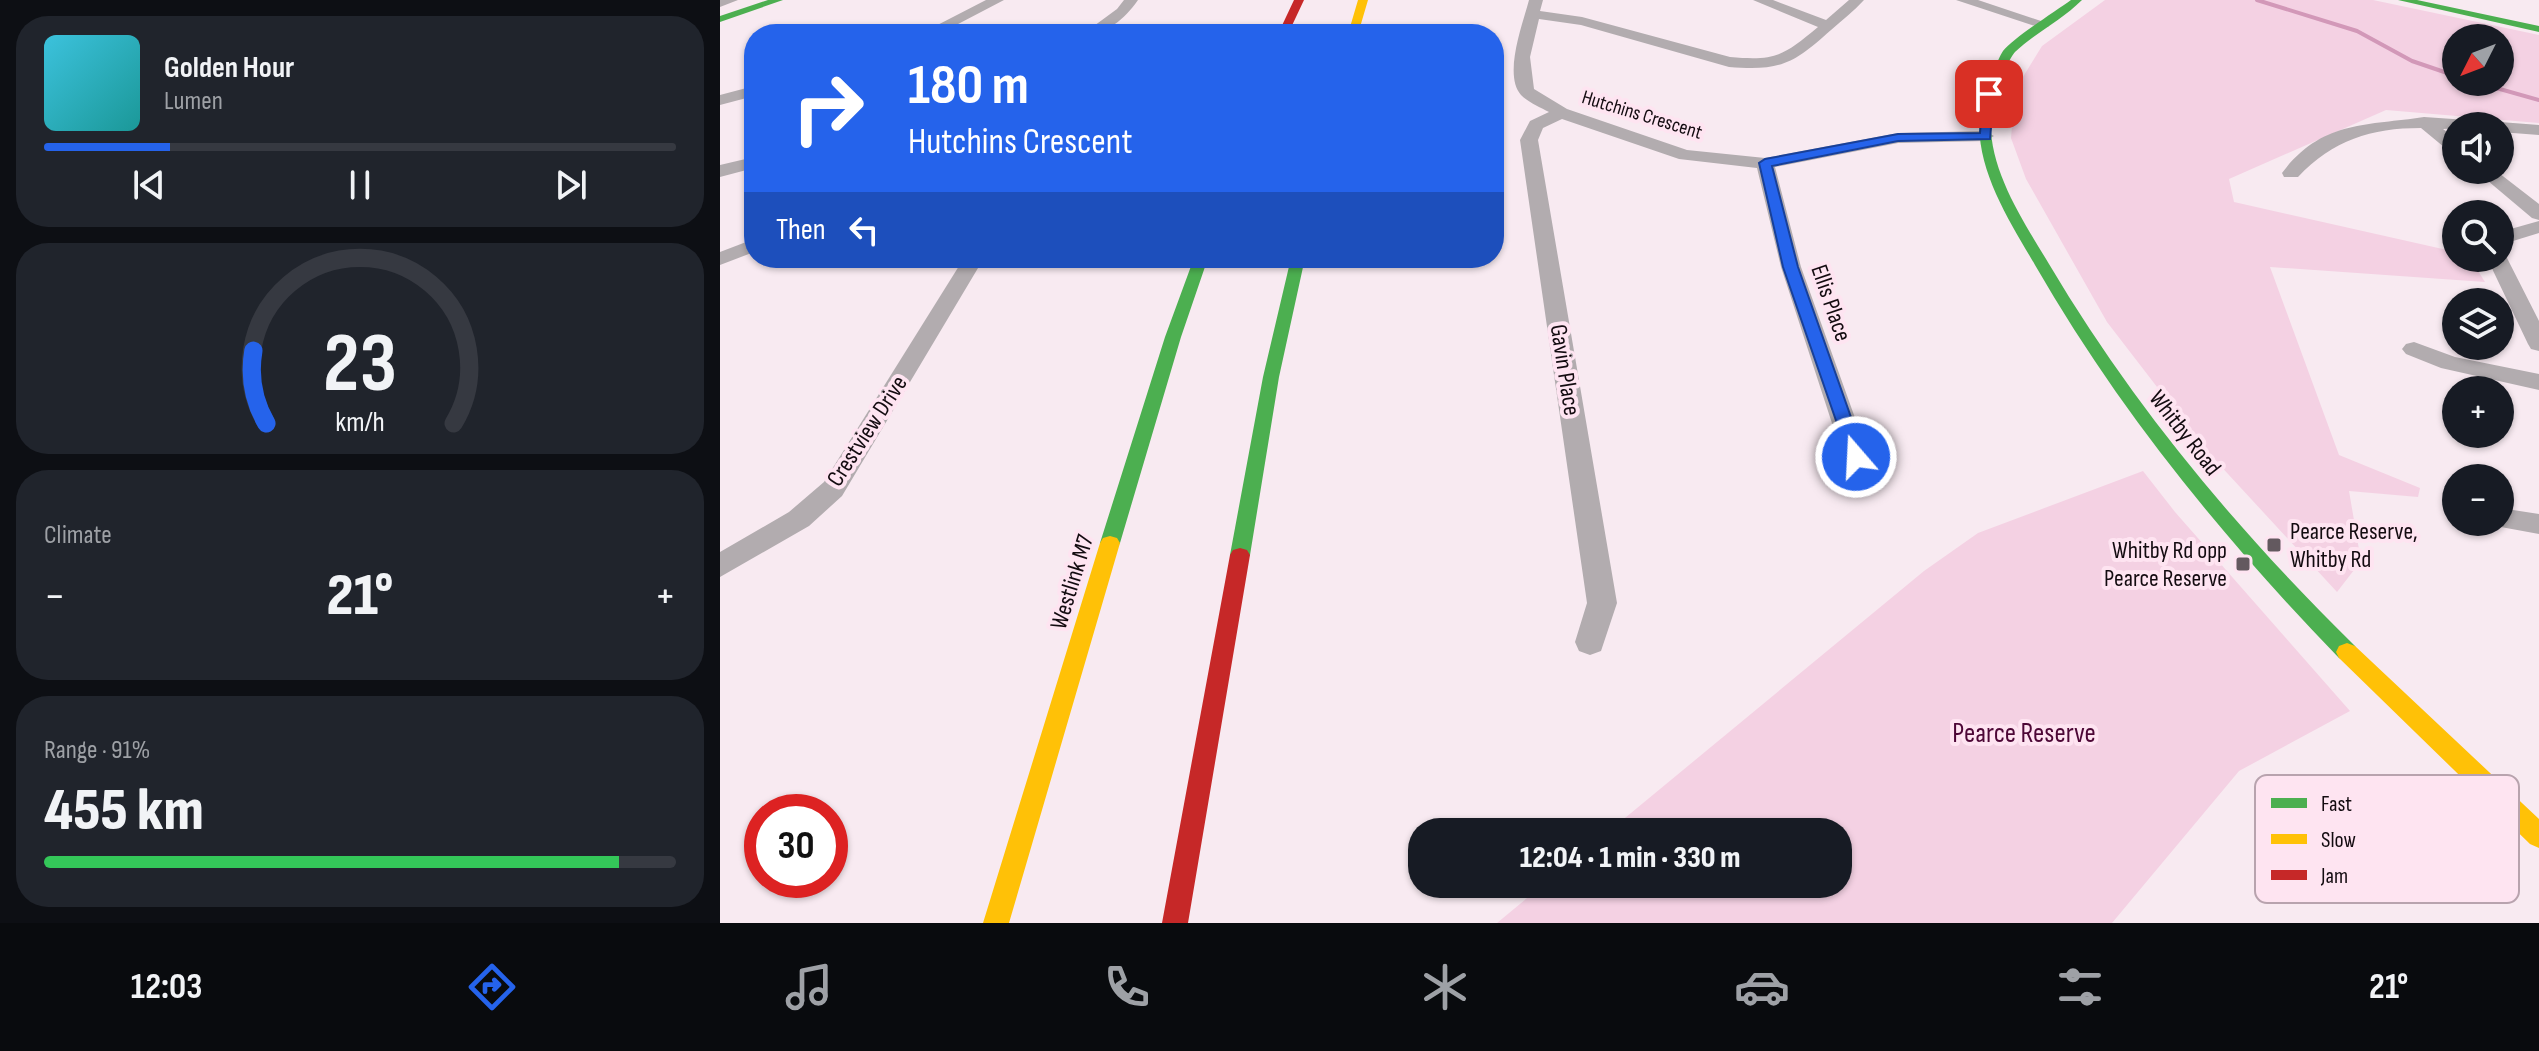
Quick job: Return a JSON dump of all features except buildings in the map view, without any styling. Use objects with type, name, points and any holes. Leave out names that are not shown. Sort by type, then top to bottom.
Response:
[{"type":"main road","points":[[720,5],[746,0]]},
{"type":"main road","points":[[720,19],[778,0]]},
{"type":"main road","points":[[1288,24],[1299,0]]},
{"type":"main road","points":[[1356,24],[1363,0]]},
{"type":"main road","name":"Whitby Road","points":[[2077,0],[2004,56],[2006,62],[1989,94],[1985,136],[1996,173],[2051,284],[2101,363],[2178,464],[2318,623],[2473,775]]},
{"type":"main road","points":[[2407,0],[2539,29]]},
{"type":"main road","name":"Westlink M7","points":[[996,923],[1168,352],[1197,268]]},
{"type":"main road","points":[[1175,923],[1271,377],[1296,268]]},
{"type":"main road","name":"Whitby Road","points":[[2519,817],[2539,836]]},
{"type":"street","points":[[720,5],[731,0]]},
{"type":"street","points":[[948,24],[997,0]]},
{"type":"street","points":[[1105,24],[1131,0]]},
{"type":"street","points":[[1760,0],[1826,25]]},
{"type":"street","points":[[1534,7],[1729,62],[1754,64],[1774,62],[1794,55],[1857,0]]},
{"type":"street","points":[[1963,0],[2043,24]]},
{"type":"street","name":"Hutchins Crescent","points":[[1534,7],[1522,57],[1522,75],[1527,91],[1561,113],[1685,155],[1765,163],[1898,138],[1985,136]]},
{"type":"street","points":[[720,100],[744,94]]},
{"type":"street","name":"Gavin Place","points":[[1561,113],[1536,125],[1529,140],[1602,603],[1590,642]]},
{"type":"street","points":[[2291,173],[2304,155],[2349,132],[2402,121],[2442,123]]},
{"type":"street","points":[[2424,122],[2442,137]]},
{"type":"street","points":[[2514,128],[2539,130]]},
{"type":"street","name":"Ellis Place","points":[[1765,163],[1791,267],[1856,457]]},
{"type":"street","points":[[720,171],[744,165]]},
{"type":"street","points":[[2502,184],[2539,214]]},
{"type":"street","points":[[2514,232],[2539,227]]},
{"type":"street","points":[[720,259],[744,249]]},
{"type":"street","name":"Crestview Drive","points":[[720,566],[799,519],[833,489],[968,268]]},
{"type":"street","points":[[2504,272],[2539,343]]},
{"type":"street","points":[[2414,349],[2449,363],[2539,382]]},
{"type":"street","points":[[2514,520],[2539,524]]},
{"type":"green space","points":[[2105,0],[2373,0],[2487,24],[2442,24],[2442,96],[2514,96],[2514,30],[2539,35],[2539,123],[2514,121],[2514,112],[2442,112],[2442,115],[2386,110],[2229,179],[2234,202],[2442,249],[2442,272],[2479,272],[2485,282],[2270,267],[2339,455],[2420,488],[2418,497],[2349,491],[2361,561],[2337,592],[2204,448],[2107,322],[2026,179],[2011,138],[2015,90],[2042,46]]},
{"type":"green space","name":"Pearce Reserve","points":[[2143,471],[2175,512],[2350,711],[2239,771],[2112,923],[1497,923],[1527,898],[1852,898],[1852,818],[1625,818],[1924,571],[1978,533]]},
{"type":"waterway","points":[[2257,0],[2357,31],[2412,61],[2442,71]]},
{"type":"waterway","points":[[2514,93],[2539,100]]},
{"type":"traffic: fast","points":[[720,19],[778,0]]},
{"type":"traffic: fast","points":[[2077,0],[2007,53],[1989,98],[1985,119],[1988,149],[1998,181],[2069,311],[2139,415],[2259,561],[2347,652]]},
{"type":"traffic: fast","points":[[2403,0],[2539,29]]},
{"type":"traffic: fast","points":[[1110,543],[1197,268]]},
{"type":"traffic: fast","points":[[1240,555],[1271,377],[1296,268]]},
{"type":"traffic: slow","points":[[1356,24],[1363,0]]},
{"type":"traffic: slow","points":[[996,923],[1110,543]]},
{"type":"traffic: slow","points":[[2347,652],[2475,775]]},
{"type":"traffic: slow","points":[[2519,817],[2539,836]]},
{"type":"traffic: jam","points":[[1288,24],[1299,0]]},
{"type":"traffic: jam","points":[[1175,923],[1240,555]]},
{"type":"place","name":"Pearce Reserve, Whitby Rd","points":[[2274,545]]},
{"type":"place","name":"Whitby Rd opp Pearce Reserve","points":[[2243,564]]},
{"type":"route","points":[[1856,457],[1791,267],[1765,163],[1919,135],[1985,136],[1989,94]]}]
